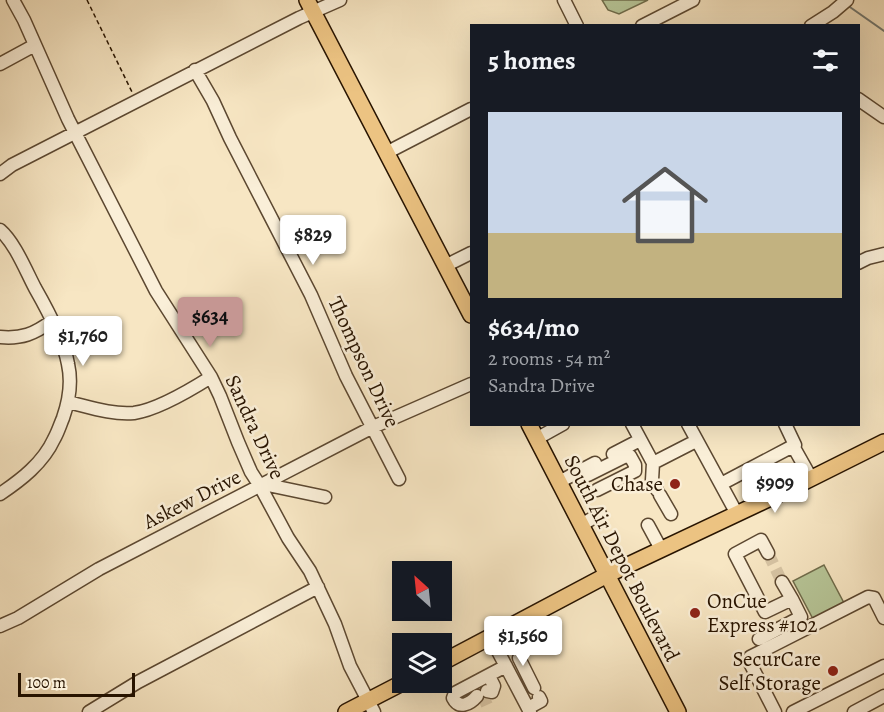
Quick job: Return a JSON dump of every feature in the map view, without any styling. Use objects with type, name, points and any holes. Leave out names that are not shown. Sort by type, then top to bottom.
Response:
[{"type":"main road","points":[[310,6],[445,266],[469,306]]},
{"type":"main road","name":"South Air Depot Boulevard","points":[[530,426],[678,712]]},
{"type":"main road","points":[[452,657],[607,575],[884,442]]},
{"type":"main road","points":[[346,712],[371,706],[392,691]]},
{"type":"street","name":"Sandra Drive","points":[[13,0],[75,133],[156,291],[211,376],[251,472],[261,485],[288,538],[310,571],[335,624],[350,666],[371,706]]},
{"type":"street","points":[[0,174],[12,165],[299,18],[310,6],[340,0]]},
{"type":"street","points":[[564,0],[576,24]]},
{"type":"street","points":[[646,24],[693,0]]},
{"type":"street","points":[[814,24],[847,0]]},
{"type":"street","points":[[0,64],[35,45]]},
{"type":"street","name":"Thompson Drive","points":[[195,70],[311,295],[346,376],[399,478]]},
{"type":"street","points":[[860,100],[884,117]]},
{"type":"street","points":[[386,153],[470,110]]},
{"type":"street","points":[[0,230],[15,251],[57,332],[68,364],[70,386],[68,402],[54,440],[44,455],[18,482],[0,494]]},
{"type":"street","points":[[445,266],[470,254]]},
{"type":"street","points":[[860,262],[884,254]]},
{"type":"street","points":[[0,337],[15,338],[27,335],[52,321]]},
{"type":"street","points":[[68,402],[117,412],[134,413],[163,403],[211,376]]},
{"type":"street","name":"Askew Drive","points":[[0,626],[18,618],[99,569],[373,427],[470,384]]},
{"type":"street","points":[[536,439],[561,426]]},
{"type":"street","points":[[633,426],[653,463],[652,480],[671,514]]},
{"type":"street","points":[[689,426],[737,513]]},
{"type":"street","points":[[785,426],[795,445],[793,446],[811,478]]},
{"type":"street","points":[[559,482],[640,440]]},
{"type":"street","points":[[653,463],[696,441]]},
{"type":"street","points":[[720,484],[793,446]]},
{"type":"street","points":[[588,475],[630,456],[635,465],[635,471],[597,490]]},
{"type":"street","points":[[261,485],[325,497]]},
{"type":"street","points":[[581,525],[600,514]]},
{"type":"street","points":[[648,525],[661,549]]},
{"type":"street","points":[[768,553],[761,540],[735,554],[765,612],[792,599]]},
{"type":"street","points":[[759,639],[801,617],[782,582]]},
{"type":"street","points":[[89,712],[138,682],[318,587]]},
{"type":"street","points":[[775,712],[750,663],[750,657],[868,597],[874,598],[884,618]]},
{"type":"street","points":[[490,636],[529,710],[541,701],[519,658]]},
{"type":"street","points":[[489,676],[494,686],[483,697],[458,705],[453,698],[455,693],[506,666]]},
{"type":"street","points":[[793,712],[884,666]]},
{"type":"street","points":[[854,712],[884,696]]},
{"type":"path","points":[[87,0],[137,101]]},
{"type":"green space","points":[[602,0],[648,0],[619,14],[608,10]]},
{"type":"green space","points":[[824,565],[844,603],[813,619],[793,581]]},
{"type":"waterway","points":[[847,5],[884,31]]},
{"type":"tunnel","points":[[768,553],[782,582]]},
{"type":"tunnel","points":[[479,702],[490,697]]},
{"type":"place","name":"Chase","points":[[675,484]]},
{"type":"place","name":"OnCue Express #102","points":[[695,613]]},
{"type":"place","name":"SecurCare Self Storage","points":[[833,671]]}]
